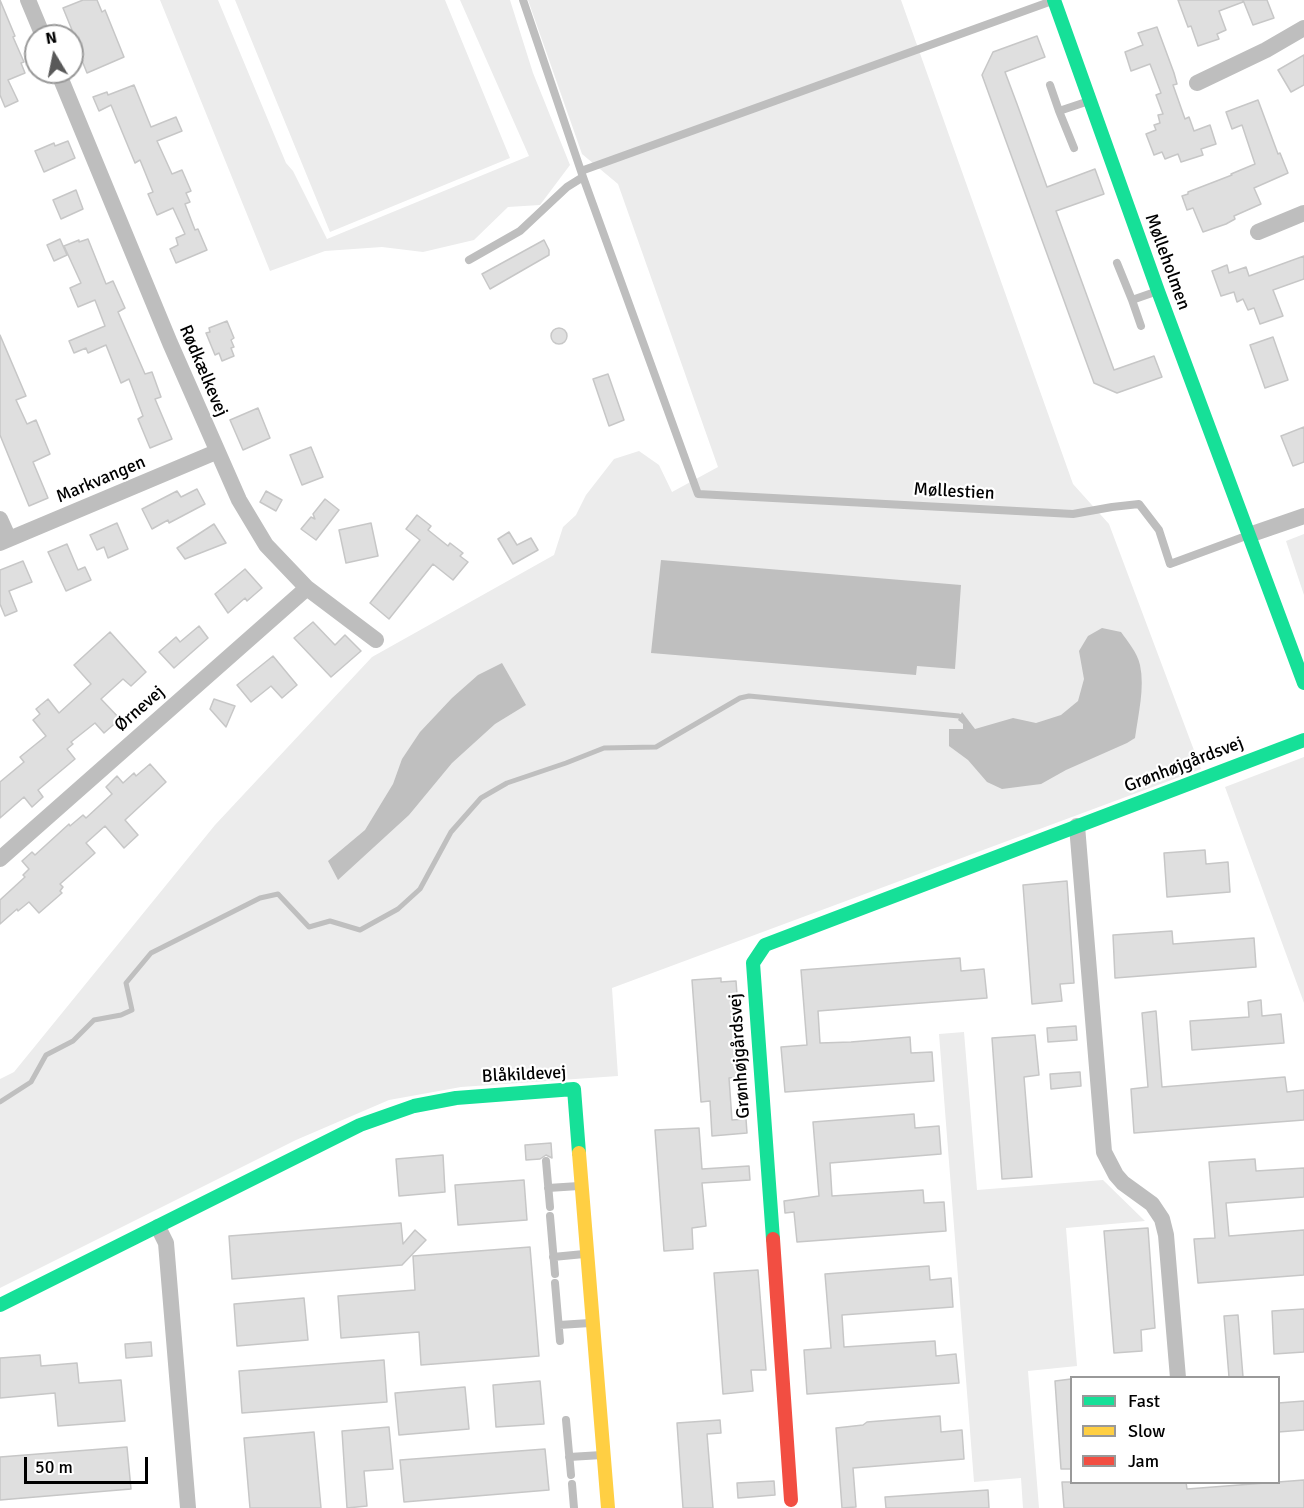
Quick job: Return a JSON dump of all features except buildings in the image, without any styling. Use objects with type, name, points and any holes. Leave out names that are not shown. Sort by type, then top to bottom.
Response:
[{"type":"street","points":[[28,0],[38,24]]},
{"type":"street","name":"Mølleholmen","points":[[1054,0],[1158,291],[1304,684]]},
{"type":"street","points":[[1197,84],[1266,50],[1304,28]]},
{"type":"street","name":"Rødkælkevej","points":[[63,84],[216,452],[239,500],[266,544],[307,588],[376,640]]},
{"type":"street","points":[[1258,232],[1304,213]]},
{"type":"street","name":"Markvangen","points":[[4,541],[216,452]]},
{"type":"street","points":[[1249,535],[1304,516]]},
{"type":"street","points":[[0,519],[4,541]]},
{"type":"street","name":"Ørnevej","points":[[0,859],[307,588]]},
{"type":"street","name":"Grønhøjgårdsvej","points":[[791,1500],[753,963],[765,945],[1304,740]]},
{"type":"street","points":[[1077,826],[1104,1152],[1116,1175],[1152,1204],[1162,1219],[1166,1235],[1178,1376]]},
{"type":"street","name":"Blåkildevej","points":[[0,1305],[360,1125],[414,1106],[456,1098],[574,1089],[608,1508]]},
{"type":"street","points":[[158,1227],[166,1243],[188,1508]]},
{"type":"lane","points":[[523,0],[582,174]]},
{"type":"lane","points":[[469,260],[519,231],[582,174],[1054,0]]},
{"type":"lane","points":[[1050,85],[1074,148]]},
{"type":"lane","points":[[1059,111],[1091,100]]},
{"type":"lane","name":"Møllestien","points":[[582,174],[698,494],[1073,514],[1139,504],[1159,530],[1170,564],[1249,535]]},
{"type":"lane","points":[[1117,263],[1141,326]]},
{"type":"lane","points":[[1132,300],[1158,291]]},
{"type":"lane","points":[[546,1161],[560,1341]]},
{"type":"lane","points":[[548,1188],[582,1186]]},
{"type":"lane","points":[[554,1257],[588,1254]]},
{"type":"lane","points":[[559,1325],[593,1322]]},
{"type":"lane","points":[[566,1420],[574,1508]]},
{"type":"lane","points":[[569,1457],[603,1454]]},
{"type":"shaded area","points":[[160,0],[218,0],[286,163],[293,171],[327,239],[529,156],[460,0],[510,0],[533,73],[570,165],[540,205],[508,207],[474,240],[423,252],[382,247],[325,251],[270,271]]},
{"type":"shaded area","points":[[235,0],[445,0],[510,158],[330,232]]},
{"type":"shaded area","points":[[528,0],[901,0],[1073,484],[1109,524],[1201,769],[612,988],[618,1076],[461,1087],[389,1100],[296,1140],[0,1288],[0,1079],[14,1072],[215,825],[372,657],[554,555],[563,527],[576,515],[586,495],[614,459],[639,451],[659,465],[672,492],[718,467],[618,184],[582,154]]},
{"type":"shaded area","points":[[1304,534],[1304,595],[1286,541]]},
{"type":"shaded area","points":[[661,560],[961,585],[955,669],[917,666],[916,675],[651,653]]},
{"type":"shaded area","points":[[1102,628],[1121,632],[1139,660],[1141,692],[1135,738],[1041,784],[1002,789],[987,782],[968,760],[949,746],[949,729],[963,729],[963,724],[958,720],[962,712],[975,729],[1013,718],[1036,723],[1061,715],[1078,701],[1084,679],[1079,651],[1088,636]]},
{"type":"shaded area","points":[[502,663],[526,705],[495,724],[452,763],[409,815],[338,880],[328,861],[365,830],[393,784],[402,759],[420,732],[452,698],[478,675]]},
{"type":"shaded area","points":[[1304,757],[1304,1003],[1225,787]]},
{"type":"shaded area","points":[[964,1032],[977,1190],[1103,1180],[1145,1221],[1066,1228],[1077,1366],[1028,1371],[1039,1508],[1023,1508],[1021,1478],[974,1482],[939,1034]]},
{"type":"waterway","points":[[0,1102],[31,1082],[46,1055],[73,1041],[94,1020],[121,1015],[132,1010],[126,983],[151,953],[260,898],[278,894],[309,927],[330,921],[360,930],[398,909],[420,889],[451,832],[481,798],[507,783],[604,748],[656,747],[740,698],[749,696],[959,716]]},
{"type":"traffic: fast","points":[[1054,0],[1158,291],[1304,683]]},
{"type":"traffic: fast","points":[[773,1239],[753,963],[765,945],[1304,740]]},
{"type":"traffic: fast","points":[[0,1305],[360,1125],[414,1106],[456,1098],[574,1089],[579,1153]]},
{"type":"traffic: slow","points":[[579,1153],[608,1508]]},
{"type":"traffic: jam","points":[[773,1239],[791,1500]]}]
